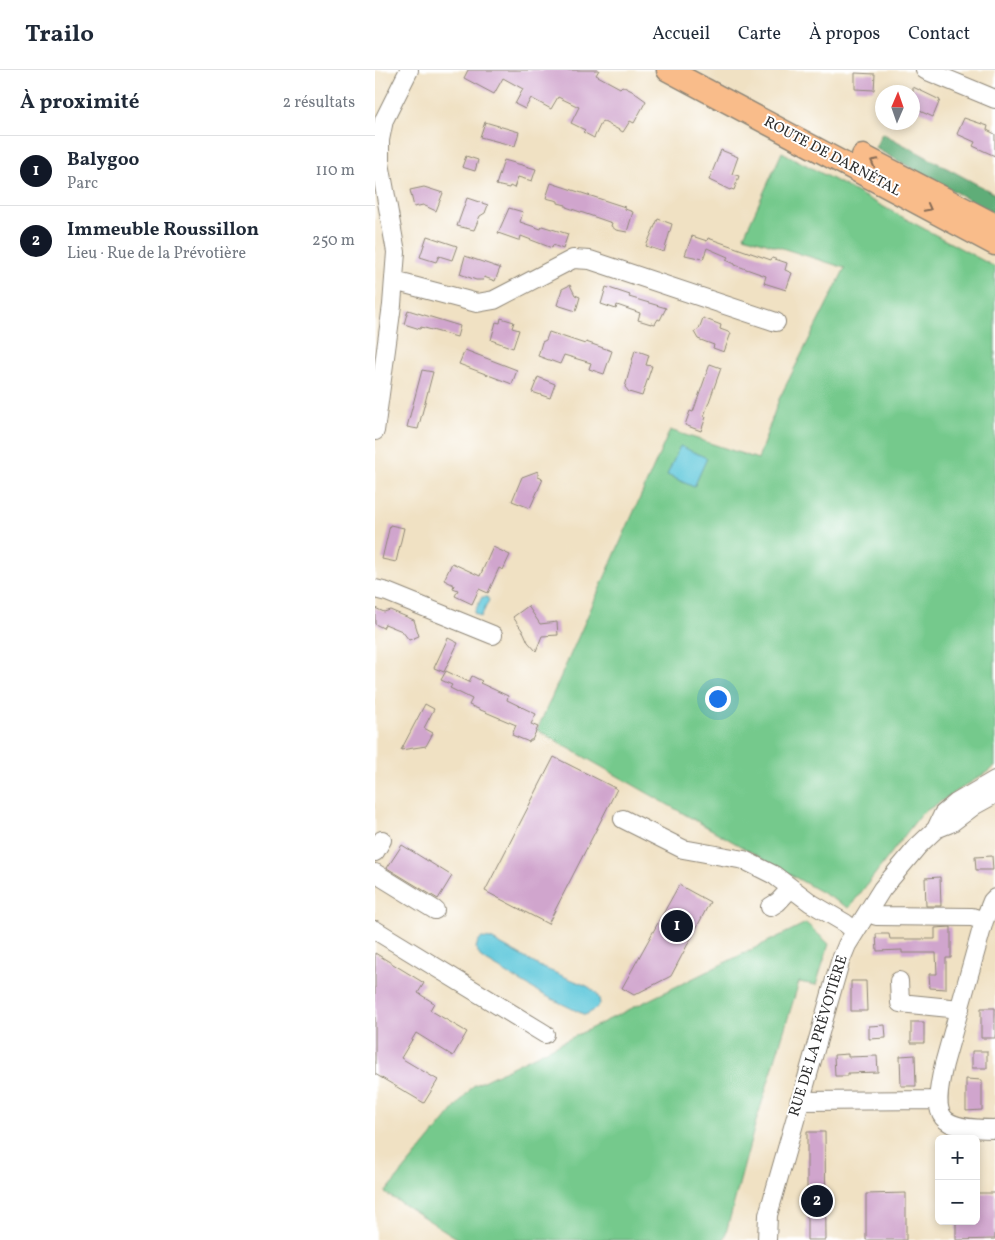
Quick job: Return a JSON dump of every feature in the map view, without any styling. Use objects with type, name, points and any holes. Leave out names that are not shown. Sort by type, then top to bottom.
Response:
[{"type":"main road","name":"ROUTE DE DARNÉTAL","points":[[668,70],[995,244]]},
{"type":"main road","name":"ROUTE DE DARNÉTAL","points":[[699,70],[995,225]]},
{"type":"street","points":[[375,431],[396,252],[380,163],[379,118],[409,70]]},
{"type":"street","points":[[925,70],[995,99]]},
{"type":"street","points":[[394,281],[477,303],[494,300],[573,260],[589,260],[776,322]]},
{"type":"street","points":[[375,589],[387,592],[493,635]]},
{"type":"street","name":"RUE DE LA PRÉVOTIÈRE","points":[[936,830],[943,814],[956,803],[995,780]]},
{"type":"street","name":"RUE DE LA PRÉVOTIÈRE","points":[[767,1240],[768,1216],[839,962],[855,931],[882,889],[918,846],[936,830],[951,823],[975,805],[995,794]]},
{"type":"street","points":[[623,819],[683,849],[744,860],[774,875],[811,903],[855,931]]},
{"type":"street","points":[[375,873],[435,910]]},
{"type":"street","points":[[770,907],[778,902],[791,888]]},
{"type":"street","points":[[995,898],[984,921],[959,1009],[939,1083],[938,1100],[940,1112],[949,1124],[961,1127],[995,1129]]},
{"type":"street","points":[[876,916],[972,917],[984,921]]},
{"type":"street","points":[[375,930],[545,1034]]},
{"type":"street","points":[[899,981],[900,1003],[959,1009]]},
{"type":"street","points":[[799,1101],[938,1100]]},
{"type":"green space","points":[[882,133],[995,194],[995,214],[875,148]]},
{"type":"green space","points":[[782,152],[995,267],[995,767],[921,814],[849,908],[537,730],[670,430],[758,459],[779,399],[845,268],[744,236]]},
{"type":"green space","points":[[806,923],[829,944],[816,985],[799,982],[755,1125],[724,1240],[460,1240],[385,1193],[473,1086]]},
{"type":"water","points":[[680,446],[707,458],[694,487],[667,475]]},
{"type":"water","points":[[482,597],[487,597],[489,600],[481,617],[474,613]]},
{"type":"water","points":[[482,938],[491,939],[541,967],[587,986],[599,998],[600,1004],[593,1011],[585,1015],[542,994],[481,958],[476,948],[478,941]]},
{"type":"building","points":[[468,70],[599,70],[596,75],[620,88],[622,86],[632,91],[646,101],[634,123],[630,121],[623,132],[602,121],[594,138],[583,132],[585,130],[571,123],[579,107],[558,97],[551,109],[531,98],[525,109],[515,104],[523,89],[503,78],[494,94],[464,78]]},
{"type":"building","points":[[855,73],[875,74],[874,90],[855,89]]},
{"type":"building","points":[[920,90],[940,100],[933,117],[920,111]]},
{"type":"building","points":[[964,118],[988,126],[987,130],[995,134],[995,156],[973,146],[975,142],[957,134]]},
{"type":"building","points":[[485,122],[519,132],[515,146],[480,137]]},
{"type":"building","points":[[721,150],[738,157],[732,174],[739,176],[734,190],[709,180]]},
{"type":"building","points":[[466,156],[478,160],[475,171],[462,167]]},
{"type":"building","points":[[504,160],[536,169],[532,181],[518,177],[514,188],[496,185]]},
{"type":"building","points":[[551,183],[625,207],[625,209],[633,212],[627,232],[616,230],[611,226],[612,223],[546,198]]},
{"type":"building","points":[[424,187],[443,193],[436,211],[423,205],[414,207],[410,190]]},
{"type":"building","points":[[467,198],[488,205],[485,213],[480,216],[474,230],[457,226]]},
{"type":"building","points":[[509,208],[523,212],[520,222],[541,229],[542,226],[568,234],[563,249],[553,245],[552,248],[521,236],[520,240],[518,240],[498,233]]},
{"type":"building","points":[[658,219],[672,224],[664,252],[646,246]]},
{"type":"building","points":[[427,236],[457,246],[452,260],[439,256],[436,262],[420,257]]},
{"type":"building","points":[[692,236],[707,241],[708,238],[771,260],[772,258],[787,263],[785,270],[792,273],[786,290],[764,283],[766,276],[735,265],[726,260],[728,257],[707,248],[703,259],[685,255]]},
{"type":"building","points":[[465,256],[500,268],[495,281],[484,277],[483,280],[476,280],[460,274]]},
{"type":"building","points":[[570,285],[575,295],[580,297],[576,311],[557,305],[562,289]]},
{"type":"building","points":[[606,287],[630,295],[629,297],[666,308],[660,320],[658,319],[655,324],[638,320],[640,313],[617,305],[616,309],[601,304]]},
{"type":"building","points":[[408,310],[460,326],[457,337],[404,324]]},
{"type":"building","points":[[501,318],[514,322],[512,328],[519,330],[513,348],[491,340],[496,322],[500,323]]},
{"type":"building","points":[[703,318],[721,325],[720,329],[731,333],[724,352],[713,348],[714,345],[698,339],[694,332],[699,329]]},
{"type":"building","points":[[549,332],[612,351],[604,374],[589,369],[591,363],[564,355],[560,364],[538,356],[542,342],[546,340]]},
{"type":"building","points":[[465,350],[517,370],[512,384],[459,364]]},
{"type":"building","points":[[635,350],[649,355],[646,365],[652,366],[642,396],[629,392],[625,387]]},
{"type":"building","points":[[710,364],[721,368],[704,416],[706,417],[701,431],[685,425],[690,411],[693,412]]},
{"type":"building","points":[[422,370],[433,372],[418,429],[407,427]]},
{"type":"building","points":[[538,377],[555,384],[550,398],[532,392]]},
{"type":"building","points":[[538,471],[538,477],[543,479],[530,508],[512,501],[522,477]]},
{"type":"building","points":[[390,525],[404,528],[396,562],[382,559]]},
{"type":"building","points":[[493,547],[510,555],[503,570],[499,568],[488,593],[479,589],[472,604],[455,596],[458,590],[453,588],[454,585],[444,580],[452,563],[480,576]]},
{"type":"building","points":[[528,606],[540,624],[557,622],[558,635],[542,636],[536,651],[528,642],[513,617]]},
{"type":"building","points":[[375,608],[384,612],[390,610],[414,620],[419,636],[409,640],[402,631],[385,624],[383,628],[375,624]]},
{"type":"building","points":[[448,638],[458,643],[444,672],[434,668]]},
{"type":"building","points":[[446,671],[469,682],[472,676],[482,681],[480,683],[508,696],[507,700],[536,714],[531,724],[538,727],[532,740],[529,742],[512,735],[516,725],[469,705],[472,699],[450,688],[452,685],[441,680]]},
{"type":"building","points":[[425,704],[434,709],[424,728],[433,733],[426,746],[401,750]]},
{"type":"building","points":[[554,757],[617,789],[548,924],[485,891]]},
{"type":"building","points":[[402,845],[452,876],[438,899],[387,868]]},
{"type":"building","points":[[992,856],[993,870],[976,870],[975,857]]},
{"type":"building","points":[[940,877],[941,906],[926,906],[925,878]]},
{"type":"building","points":[[679,885],[710,902],[671,976],[634,995],[622,988]]},
{"type":"building","points":[[951,927],[951,958],[946,958],[946,989],[930,988],[929,974],[937,974],[936,953],[902,953],[902,950],[877,951],[876,934],[889,934],[890,939],[935,939],[935,928]]},
{"type":"building","points":[[375,953],[424,983],[418,993],[434,1003],[430,1010],[467,1032],[453,1056],[416,1033],[401,1058],[438,1080],[424,1103],[375,1074]]},
{"type":"building","points":[[851,981],[866,981],[867,1011],[851,1011]]},
{"type":"building","points":[[981,1008],[995,1008],[995,1038],[981,1038]]},
{"type":"building","points":[[911,1022],[924,1022],[924,1043],[911,1043]]},
{"type":"building","points":[[885,1025],[886,1038],[869,1039],[869,1026]]},
{"type":"building","points":[[972,1051],[987,1051],[987,1068],[972,1068]]},
{"type":"building","points":[[848,1054],[848,1057],[877,1056],[878,1072],[848,1073],[848,1076],[835,1076],[834,1055]]},
{"type":"building","points":[[915,1055],[916,1086],[901,1086],[900,1056]]},
{"type":"building","points":[[966,1079],[982,1080],[982,1110],[966,1111]]},
{"type":"building","points":[[807,1132],[825,1132],[826,1240],[807,1240]]},
{"type":"building","points":[[906,1193],[906,1240],[866,1240],[866,1194]]},
{"type":"building","points":[[980,1193],[995,1193],[995,1239],[956,1240],[956,1225],[980,1225]]},
{"type":"place","name":"Balygoo","points":[[677,926]]},
{"type":"place","name":"Immeuble Roussillon","points":[[817,1201]]}]
